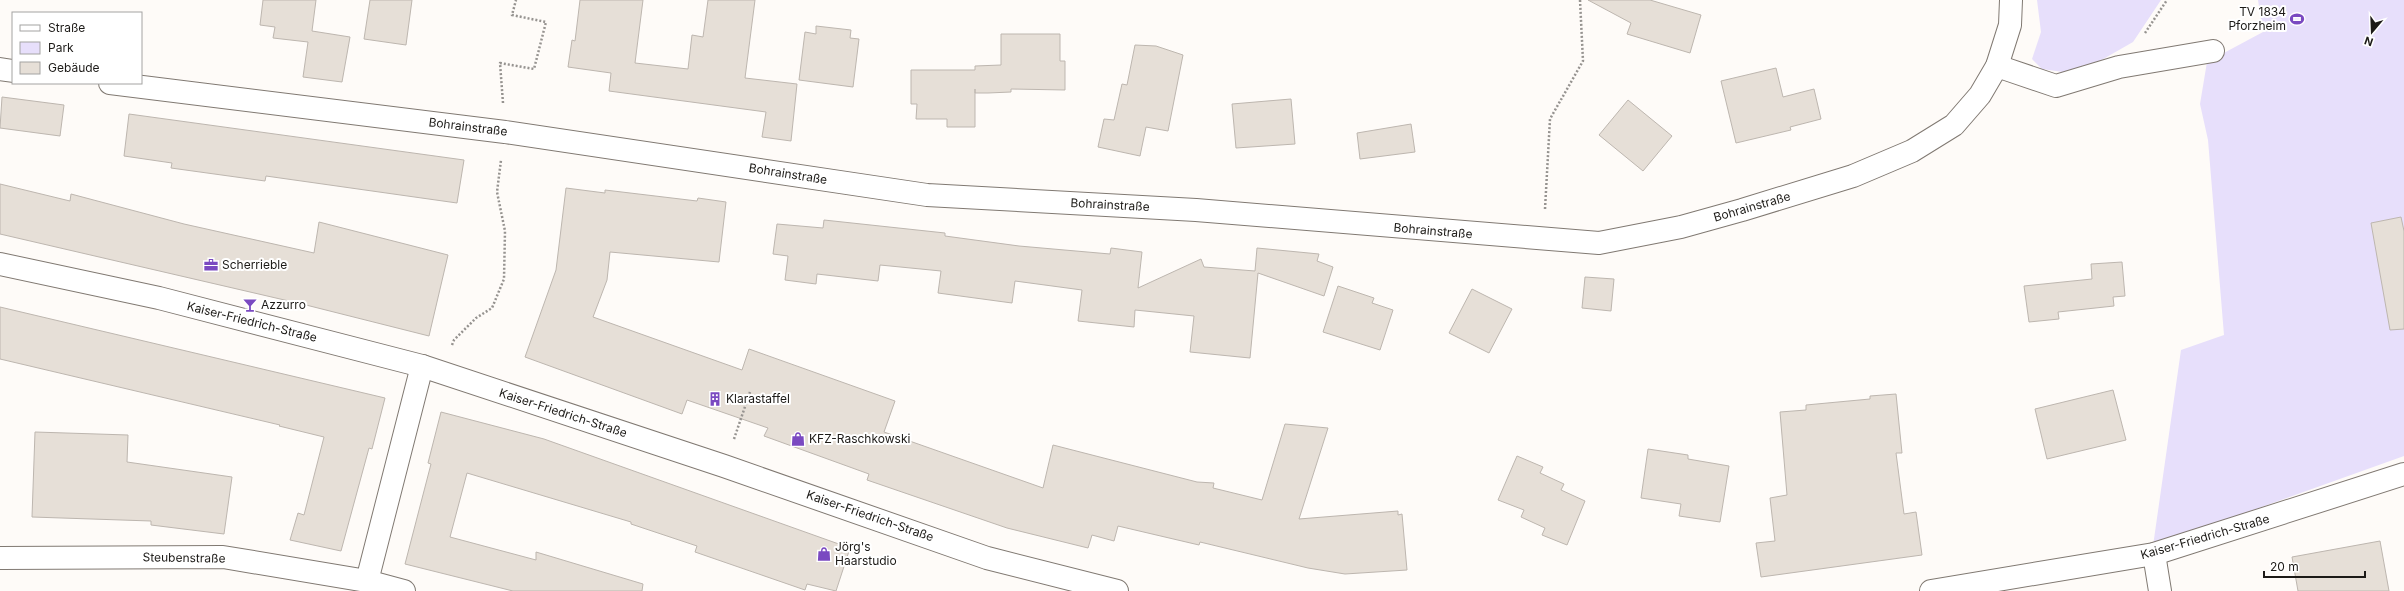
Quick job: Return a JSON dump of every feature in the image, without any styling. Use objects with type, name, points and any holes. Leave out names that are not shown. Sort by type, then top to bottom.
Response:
[{"type":"street","name":"Bohrainstraße","points":[[118,84],[505,132],[927,195],[1196,210],[1543,240],[1599,243],[1681,227],[1854,176],[1912,151],[1954,125],[1980,95],[1997,66],[2010,25],[2011,0]]},
{"type":"street","points":[[1997,66],[2056,86],[2119,68],[2213,50]]},
{"type":"street","points":[[0,70],[12,71]]},
{"type":"street","name":"Kaiser-Friedrich-Straße","points":[[0,264],[159,298],[431,370],[724,466],[987,558],[1087,587],[1118,591]]},
{"type":"street","points":[[367,581],[431,370]]},
{"type":"street","name":"Kaiser-Friedrich-Straße","points":[[1931,591],[2154,554],[2404,474]]},
{"type":"street","points":[[2154,554],[2160,591]]},
{"type":"street","name":"Steubenstraße","points":[[0,558],[222,557],[367,581],[404,591]]},
{"type":"path","points":[[431,370],[454,340],[476,318],[492,308],[504,278],[505,231],[496,192],[505,132],[500,63],[534,69],[546,22],[512,15],[516,0]]},
{"type":"path","points":[[1543,240],[1550,119],[1583,61],[1580,0]]},
{"type":"path","points":[[724,466],[750,392]]},
{"type":"green space","points":[[2037,0],[2161,0],[2133,42],[2077,74],[2042,69],[2032,59],[2041,32]]},
{"type":"green space","points":[[2258,0],[2404,0],[2404,456],[2153,546],[2181,350],[2224,335],[2208,140],[2200,104],[2207,62],[2263,32]]},
{"type":"building","points":[[263,0],[316,0],[312,31],[350,37],[342,82],[303,77],[308,42],[273,38],[275,27],[260,25]]},
{"type":"building","points":[[370,0],[412,0],[406,45],[364,39]]},
{"type":"building","points":[[580,0],[643,0],[635,63],[688,69],[692,35],[703,37],[708,0],[755,0],[745,78],[797,84],[791,141],[762,137],[766,112],[609,91],[611,73],[568,67],[572,40],[575,41]]},
{"type":"building","points":[[1588,0],[1650,0],[1701,15],[1690,53],[1627,34],[1631,23]]},
{"type":"building","points":[[816,26],[851,30],[850,38],[859,39],[853,87],[799,80],[805,32],[816,34]]},
{"type":"building","points":[[1001,34],[1060,34],[1060,61],[1065,61],[1065,90],[1011,89],[1011,92],[975,93],[975,127],[947,127],[947,119],[916,119],[917,104],[911,104],[911,70],[975,70],[975,66],[1001,65]]},
{"type":"building","points":[[1135,45],[1156,46],[1183,55],[1168,131],[1146,127],[1140,156],[1098,147],[1104,119],[1114,120],[1122,84],[1127,85]]},
{"type":"building","points":[[1776,68],[1783,97],[1814,89],[1821,119],[1790,127],[1791,130],[1736,143],[1721,81]]},
{"type":"building","points":[[2,97],[64,105],[60,136],[0,128]]},
{"type":"building","points":[[1291,99],[1295,144],[1236,148],[1232,104]]},
{"type":"building","points":[[1628,100],[1672,136],[1643,171],[1599,135]]},
{"type":"building","points":[[129,114],[464,160],[457,203],[266,176],[265,181],[171,168],[172,163],[124,156]]},
{"type":"building","points":[[1411,124],[1415,152],[1360,159],[1357,133]]},
{"type":"building","points":[[0,184],[70,201],[71,194],[184,224],[314,253],[319,222],[448,255],[429,336],[306,305],[0,234]]},
{"type":"building","points":[[566,188],[605,193],[605,190],[697,201],[698,198],[726,202],[719,262],[610,252],[607,280],[593,317],[742,370],[749,349],[895,401],[884,432],[1043,488],[1053,445],[1197,482],[1214,483],[1213,488],[1262,500],[1285,424],[1328,428],[1299,519],[1398,511],[1398,515],[1402,514],[1407,570],[1345,574],[1308,568],[1200,542],[1199,545],[1118,526],[1114,541],[1092,535],[1088,548],[1007,528],[867,480],[869,474],[764,436],[768,428],[687,400],[682,414],[525,357],[556,270]]},
{"type":"building","points":[[2401,217],[2404,231],[2404,329],[2390,330],[2371,223]]},
{"type":"building","points":[[824,220],[945,233],[945,236],[1019,246],[1110,254],[1111,248],[1142,252],[1138,288],[1201,259],[1204,267],[1255,271],[1257,248],[1319,254],[1317,261],[1333,267],[1324,296],[1258,273],[1250,358],[1190,352],[1194,316],[1135,310],[1134,327],[1078,321],[1082,290],[1015,281],[1012,303],[938,293],[941,271],[880,265],[878,281],[817,274],[816,284],[785,280],[788,256],[773,254],[777,224],[823,228]]},
{"type":"building","points":[[2122,262],[2125,296],[2113,297],[2114,306],[2058,312],[2059,319],[2029,322],[2024,286],[2092,279],[2091,264]]},
{"type":"building","points":[[1585,277],[1614,279],[1611,311],[1582,308]]},
{"type":"building","points":[[1338,286],[1374,298],[1372,303],[1393,310],[1380,350],[1323,332]]},
{"type":"building","points":[[1472,289],[1512,309],[1489,353],[1449,333]]},
{"type":"building","points":[[0,307],[385,398],[372,449],[369,448],[341,551],[290,540],[298,513],[304,515],[324,437],[279,426],[280,425],[0,359]]},
{"type":"building","points":[[2113,390],[2126,440],[2047,459],[2035,409]]},
{"type":"building","points":[[1896,394],[1902,453],[1896,453],[1904,514],[1916,512],[1922,555],[1761,577],[1756,543],[1775,541],[1770,498],[1787,495],[1780,412],[1806,410],[1806,405],[1870,399],[1870,396]]},
{"type":"building","points":[[441,412],[544,439],[850,548],[836,591],[807,584],[805,590],[695,552],[697,546],[631,524],[631,522],[467,473],[450,537],[536,560],[536,552],[643,584],[642,591],[513,591],[405,564],[431,464],[428,463]]},
{"type":"building","points":[[35,432],[128,435],[127,462],[232,477],[224,534],[151,525],[151,521],[32,517]]},
{"type":"building","points":[[1648,449],[1688,455],[1688,459],[1729,466],[1720,522],[1679,516],[1681,504],[1641,498]]},
{"type":"building","points":[[1517,456],[1543,467],[1540,473],[1564,484],[1561,490],[1585,501],[1567,545],[1542,535],[1545,528],[1521,517],[1524,510],[1498,500]]},
{"type":"building","points":[[2380,541],[2389,591],[2298,591],[2292,557]]},
{"type":"place","name":"TV 1834 Pforzheim","points":[[2297,19]]},
{"type":"place","name":"Scherrieble","points":[[211,265]]},
{"type":"place","name":"Azzurro","points":[[250,305]]},
{"type":"place","name":"Klarastaffel","points":[[715,399]]},
{"type":"place","name":"KFZ-Raschkowski","points":[[798,439]]},
{"type":"place","name":"Jörg's Haarstudio","points":[[824,554]]}]
